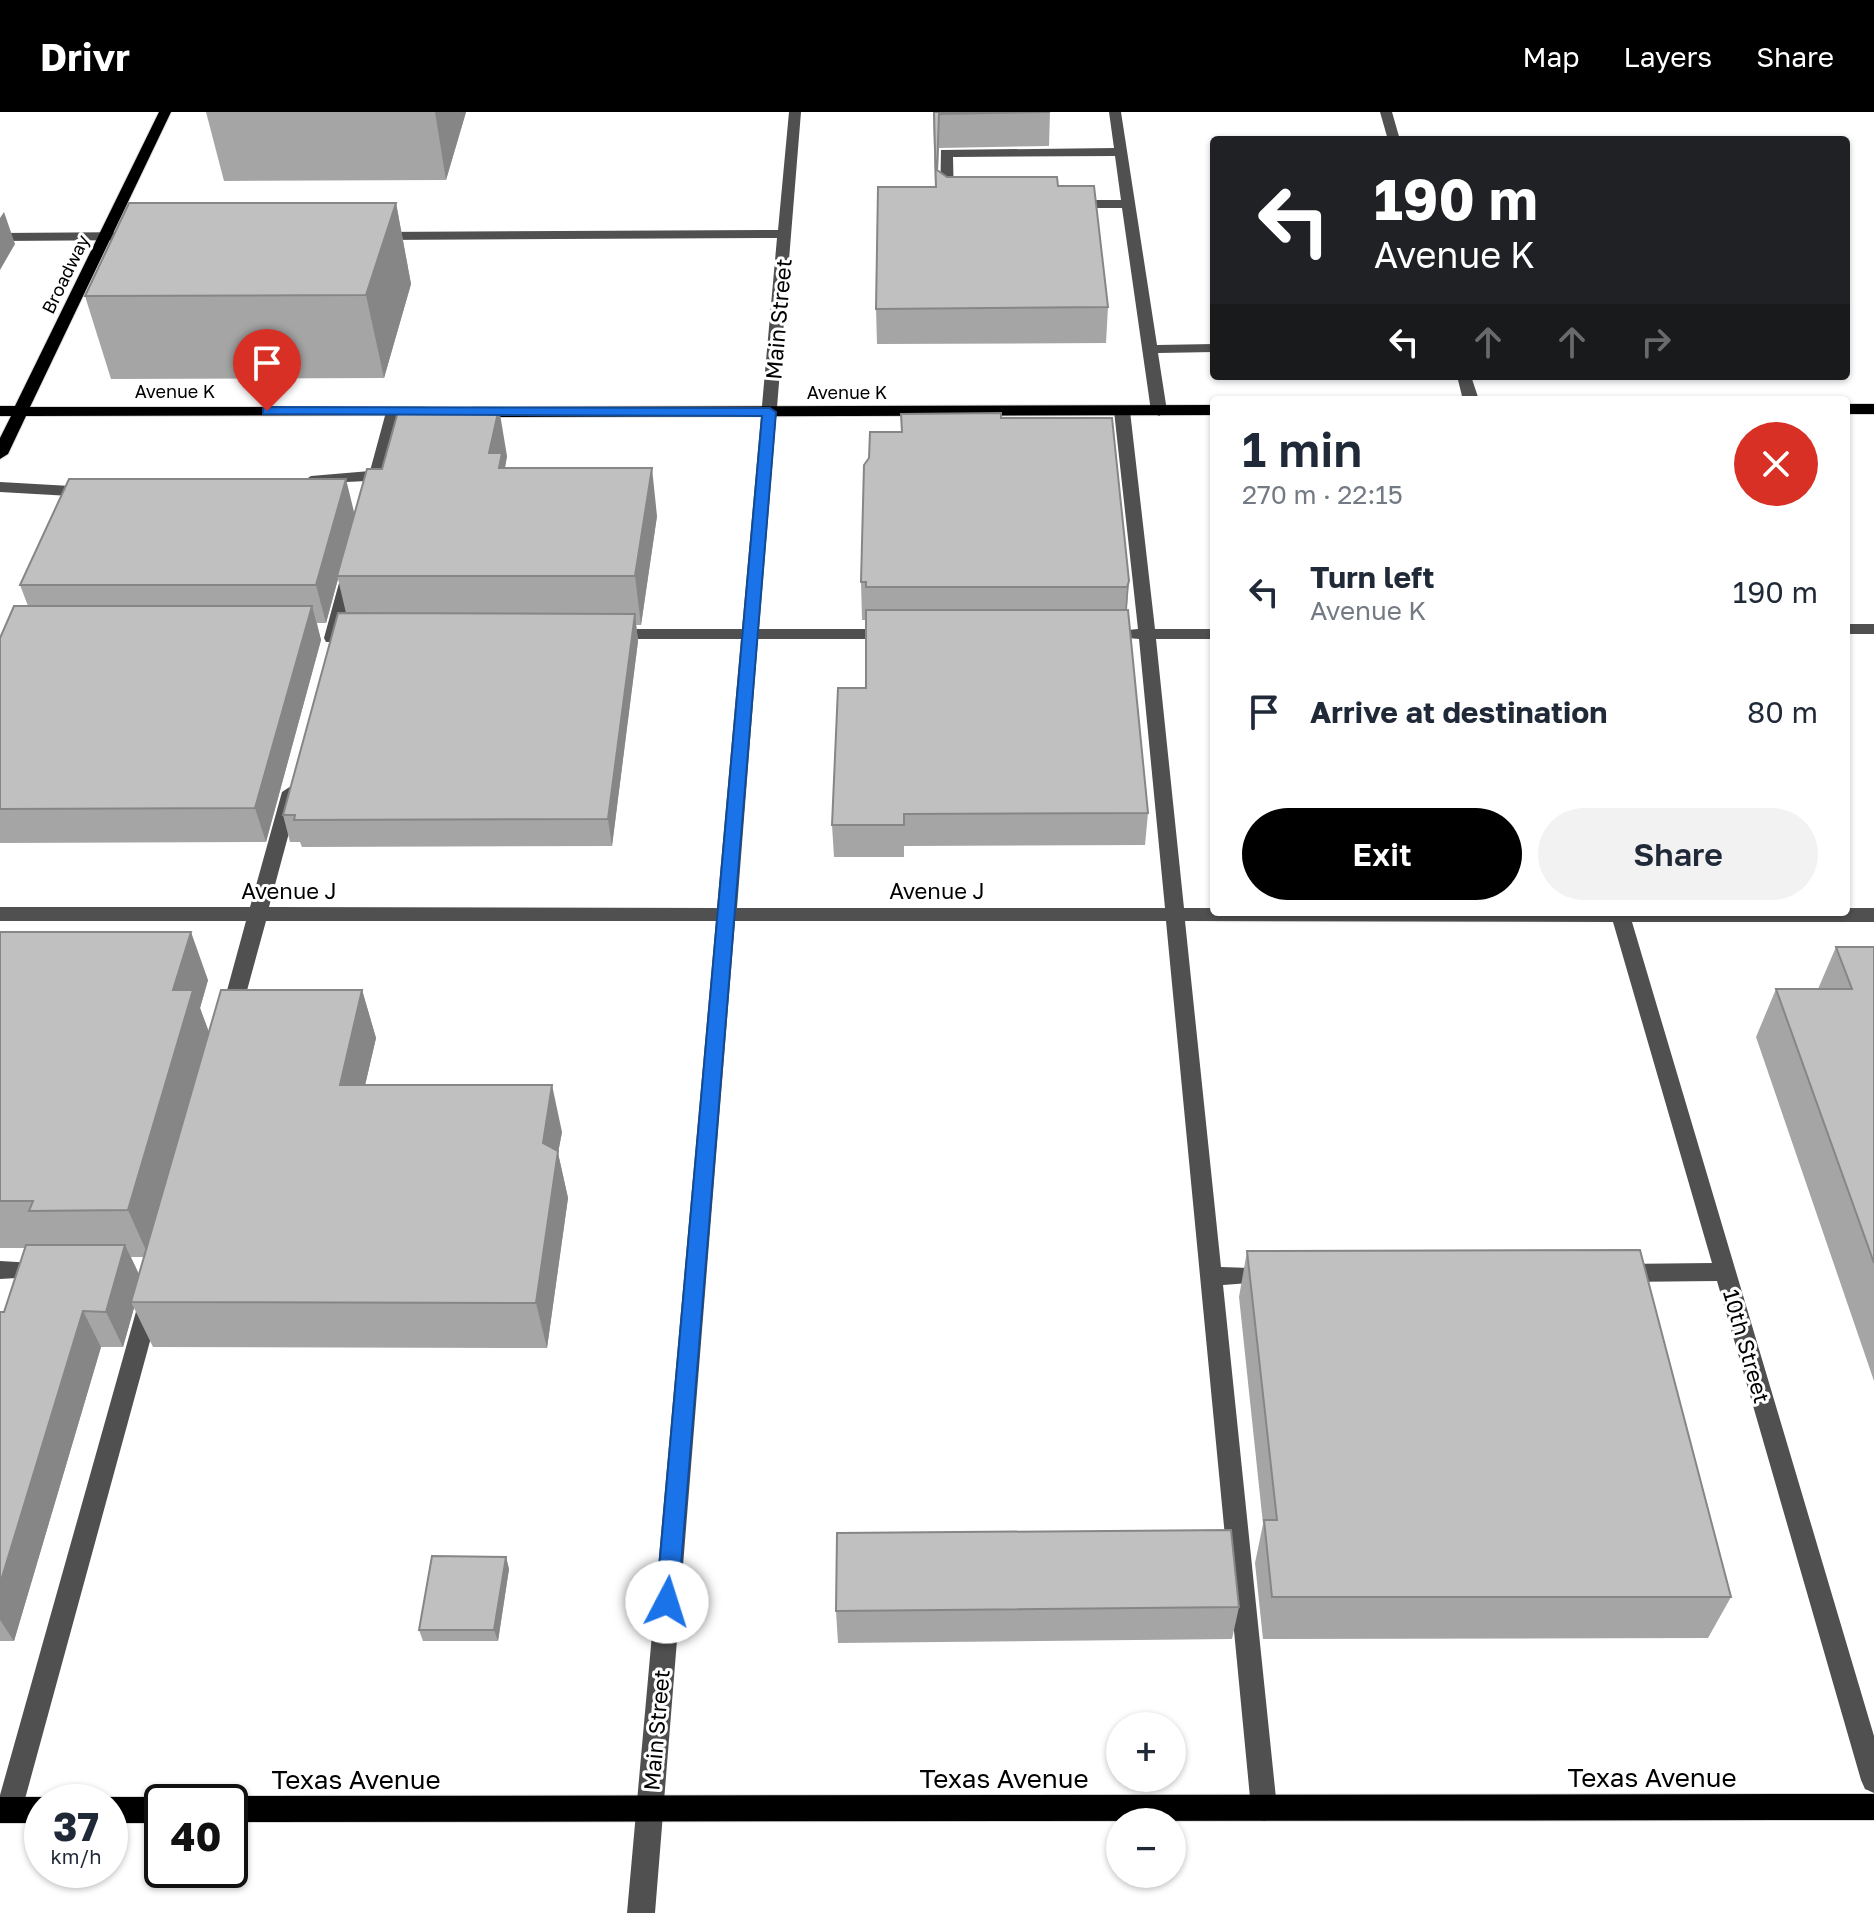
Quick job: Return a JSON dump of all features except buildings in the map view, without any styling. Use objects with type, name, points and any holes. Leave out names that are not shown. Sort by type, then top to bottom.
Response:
[{"type":"main road","name":"Broadway","points":[[0,454],[165,112]]},
{"type":"main road","points":[[1850,409],[1874,409]]},
{"type":"main road","name":"Avenue K","points":[[0,411],[1210,410]]},
{"type":"main road","name":"Texas Avenue","points":[[248,1809],[1874,1807]]},
{"type":"street","name":"Main Street","points":[[641,1913],[795,112]]},
{"type":"street","points":[[1115,112],[1159,411]]},
{"type":"street","points":[[1386,112],[1393,136]]},
{"type":"street","points":[[962,204],[947,204],[946,153],[1121,152]]},
{"type":"street","points":[[1053,204],[1129,204]]},
{"type":"street","points":[[360,236],[785,234]]},
{"type":"street","points":[[0,237],[152,236]]},
{"type":"street","points":[[1151,349],[1210,348]]},
{"type":"street","points":[[1122,411],[1264,1808]]},
{"type":"street","points":[[365,518],[394,412]]},
{"type":"street","points":[[299,483],[377,475]]},
{"type":"street","points":[[0,487],[100,491]]},
{"type":"street","points":[[332,636],[353,561]]},
{"type":"street","points":[[1850,629],[1874,629]]},
{"type":"street","points":[[596,634],[919,634]]},
{"type":"street","points":[[1117,634],[1210,634]]},
{"type":"street","points":[[222,1044],[296,772]]},
{"type":"street","name":"Avenue J","points":[[0,914],[1210,914]]},
{"type":"street","name":"Avenue J","points":[[1850,915],[1874,915]]},
{"type":"street","name":"10th Street","points":[[1622,916],[1874,1780]]},
{"type":"street","points":[[0,1270],[64,1270]]},
{"type":"street","points":[[1598,1273],[1725,1272]]},
{"type":"street","points":[[1209,1276],[1287,1275]]},
{"type":"street","points":[[5,1810],[155,1285]]},
{"type":"route","points":[[267,411],[770,412],[667,1602]]}]
